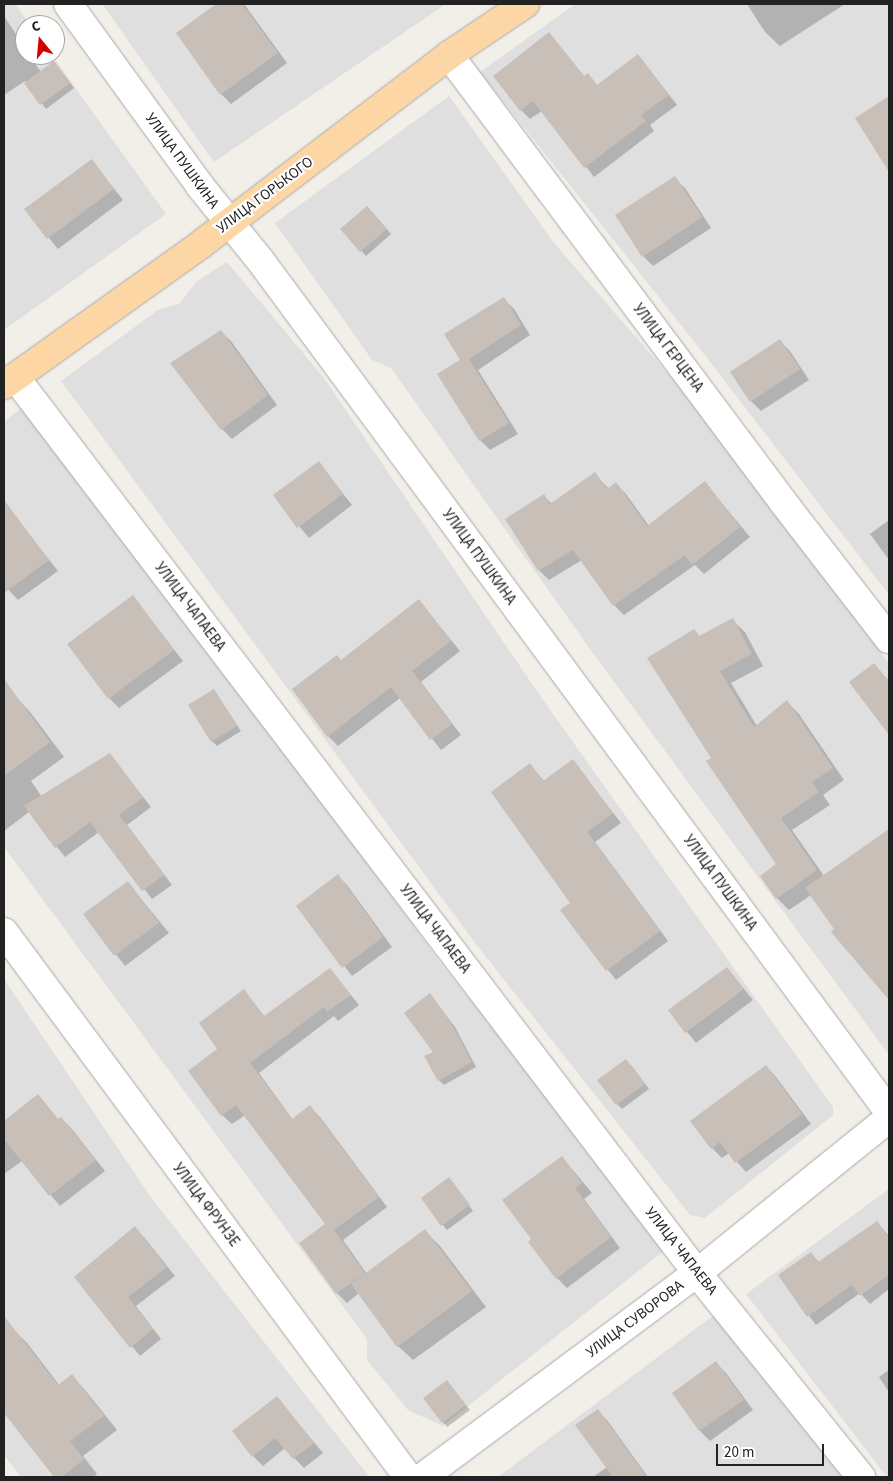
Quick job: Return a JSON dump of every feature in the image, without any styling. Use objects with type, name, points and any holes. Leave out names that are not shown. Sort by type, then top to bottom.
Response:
[{"type":"main road","name":"УЛИЦА ГОРЬКОГО","points":[[9,381],[228,223],[449,55],[525,4]]},
{"type":"street","name":"УЛИЦА ПУШКИНА","points":[[68,4],[228,223],[260,260],[889,1112]]},
{"type":"street","name":"УЛИЦА ГЕРЦЕНА","points":[[449,55],[771,486],[889,639]]},
{"type":"street","name":"УЛИЦА ЧАПАЕВА","points":[[9,381],[697,1273],[861,1477]]},
{"type":"street","name":"УЛИЦА ФРУНЗЕ","points":[[4,932],[408,1477]]},
{"type":"street","name":"УЛИЦА СУВОРОВА","points":[[423,1477],[697,1273],[889,1118]]},
{"type":"shaded area","points":[[4,4],[15,4],[23,15],[15,15],[15,65],[59,65],[166,214],[4,330]]},
{"type":"shaded area","points":[[102,4],[446,4],[214,162]]},
{"type":"shaded area","points":[[575,4],[889,4],[889,595],[704,354],[480,72]]},
{"type":"shaded area","points":[[449,96],[554,243],[675,382],[776,511],[872,638],[889,664],[889,1055],[587,645],[391,368],[372,360],[275,223]]},
{"type":"shaded area","points":[[227,262],[324,378],[543,700],[833,1107],[833,1115],[705,1218],[690,1215],[475,943],[61,381],[158,310],[180,303],[197,281]]},
{"type":"shaded area","points":[[25,405],[181,607],[442,965],[670,1246],[443,1426],[408,1410],[367,1360],[367,1339],[4,847],[4,422]]},
{"type":"shaded area","points":[[4,979],[150,1196],[368,1475],[366,1477],[21,1477],[4,1455]]},
{"type":"shaded area","points":[[889,1189],[889,1477],[887,1477],[746,1294]]},
{"type":"shaded area","points":[[715,1314],[844,1477],[498,1477]]},
{"type":"building","points":[[216,4],[242,4],[278,53],[220,95],[176,33]]},
{"type":"building","points":[[549,32],[584,76],[588,73],[597,85],[638,54],[669,95],[641,115],[646,121],[584,168],[533,101],[520,111],[493,76]]},
{"type":"building","points":[[49,65],[57,65],[70,83],[40,105],[24,83]]},
{"type":"building","points":[[889,96],[889,172],[855,118]]},
{"type":"building","points":[[92,159],[114,189],[47,239],[24,209]]},
{"type":"building","points":[[675,176],[702,217],[642,257],[615,215]]},
{"type":"building","points":[[367,206],[387,229],[360,252],[340,229]]},
{"type":"building","points":[[504,297],[521,325],[469,359],[509,423],[479,441],[437,374],[460,360],[444,334]]},
{"type":"building","points":[[221,330],[268,395],[221,430],[170,363]]},
{"type":"building","points":[[780,339],[800,369],[750,402],[730,372]]},
{"type":"building","points":[[319,461],[343,494],[297,528],[273,495]]},
{"type":"building","points":[[595,472],[607,489],[616,482],[647,526],[705,481],[740,527],[692,565],[685,555],[613,606],[573,550],[538,571],[505,519],[544,494],[550,504]]},
{"type":"building","points":[[4,500],[49,560],[4,593]]},
{"type":"building","points":[[133,595],[174,650],[108,699],[67,644]]},
{"type":"building","points":[[419,599],[451,641],[412,671],[452,724],[430,740],[391,687],[327,737],[292,689],[337,655],[341,660]]},
{"type":"building","points":[[733,618],[752,654],[720,671],[754,727],[787,700],[833,768],[812,782],[819,792],[781,818],[817,870],[776,899],[760,876],[776,864],[706,761],[711,758],[647,658],[694,629],[699,636]]},
{"type":"building","points":[[874,663],[889,682],[889,735],[849,682]]},
{"type":"building","points":[[4,679],[50,742],[4,776]]},
{"type":"building","points":[[214,689],[237,726],[211,742],[188,705]]},
{"type":"building","points":[[110,753],[143,797],[119,815],[164,875],[142,891],[90,822],[55,848],[24,806]]},
{"type":"building","points":[[573,759],[613,813],[587,832],[660,931],[606,971],[560,910],[570,903],[491,792],[530,763],[543,781]]},
{"type":"building","points":[[889,829],[889,1000],[831,932],[834,929],[805,888]]},
{"type":"building","points":[[338,874],[383,937],[342,968],[296,906]]},
{"type":"building","points":[[128,881],[159,923],[114,956],[83,914]]},
{"type":"building","points":[[727,967],[744,989],[685,1033],[668,1010]]},
{"type":"building","points":[[330,968],[351,995],[327,1012],[324,1007],[250,1063],[292,1119],[310,1105],[379,1197],[334,1230],[365,1273],[336,1294],[299,1243],[325,1224],[236,1105],[221,1116],[188,1071],[217,1049],[199,1023],[244,989],[264,1016]]},
{"type":"building","points":[[430,993],[450,1021],[472,1062],[438,1081],[424,1056],[433,1052],[404,1013]]},
{"type":"building","points":[[626,1059],[645,1084],[616,1105],[597,1080]]},
{"type":"building","points":[[766,1065],[802,1114],[735,1163],[720,1142],[711,1149],[690,1121]]},
{"type":"building","points":[[38,1094],[58,1119],[61,1117],[96,1160],[49,1196],[4,1139],[4,1121]]},
{"type":"building","points":[[562,1156],[582,1183],[575,1188],[611,1237],[556,1279],[528,1242],[531,1239],[502,1200]]},
{"type":"building","points":[[449,1177],[470,1205],[441,1226],[421,1198]]},
{"type":"building","points":[[877,1221],[889,1238],[889,1275],[860,1296],[852,1285],[807,1317],[778,1275],[811,1252],[818,1262]]},
{"type":"building","points":[[135,1226],[167,1267],[128,1297],[153,1329],[130,1348],[74,1277]]},
{"type":"building","points":[[425,1229],[472,1291],[397,1347],[351,1284]]},
{"type":"building","points":[[4,1316],[58,1385],[72,1374],[104,1416],[70,1441],[84,1459],[62,1477],[54,1477],[4,1413]]},
{"type":"building","points":[[716,1361],[744,1400],[699,1431],[672,1393]]},
{"type":"building","points":[[447,1380],[466,1405],[442,1423],[423,1398]]},
{"type":"building","points":[[277,1396],[314,1443],[293,1459],[275,1438],[252,1457],[232,1431]]},
{"type":"building","points":[[598,1409],[647,1477],[613,1477],[575,1425]]}]
